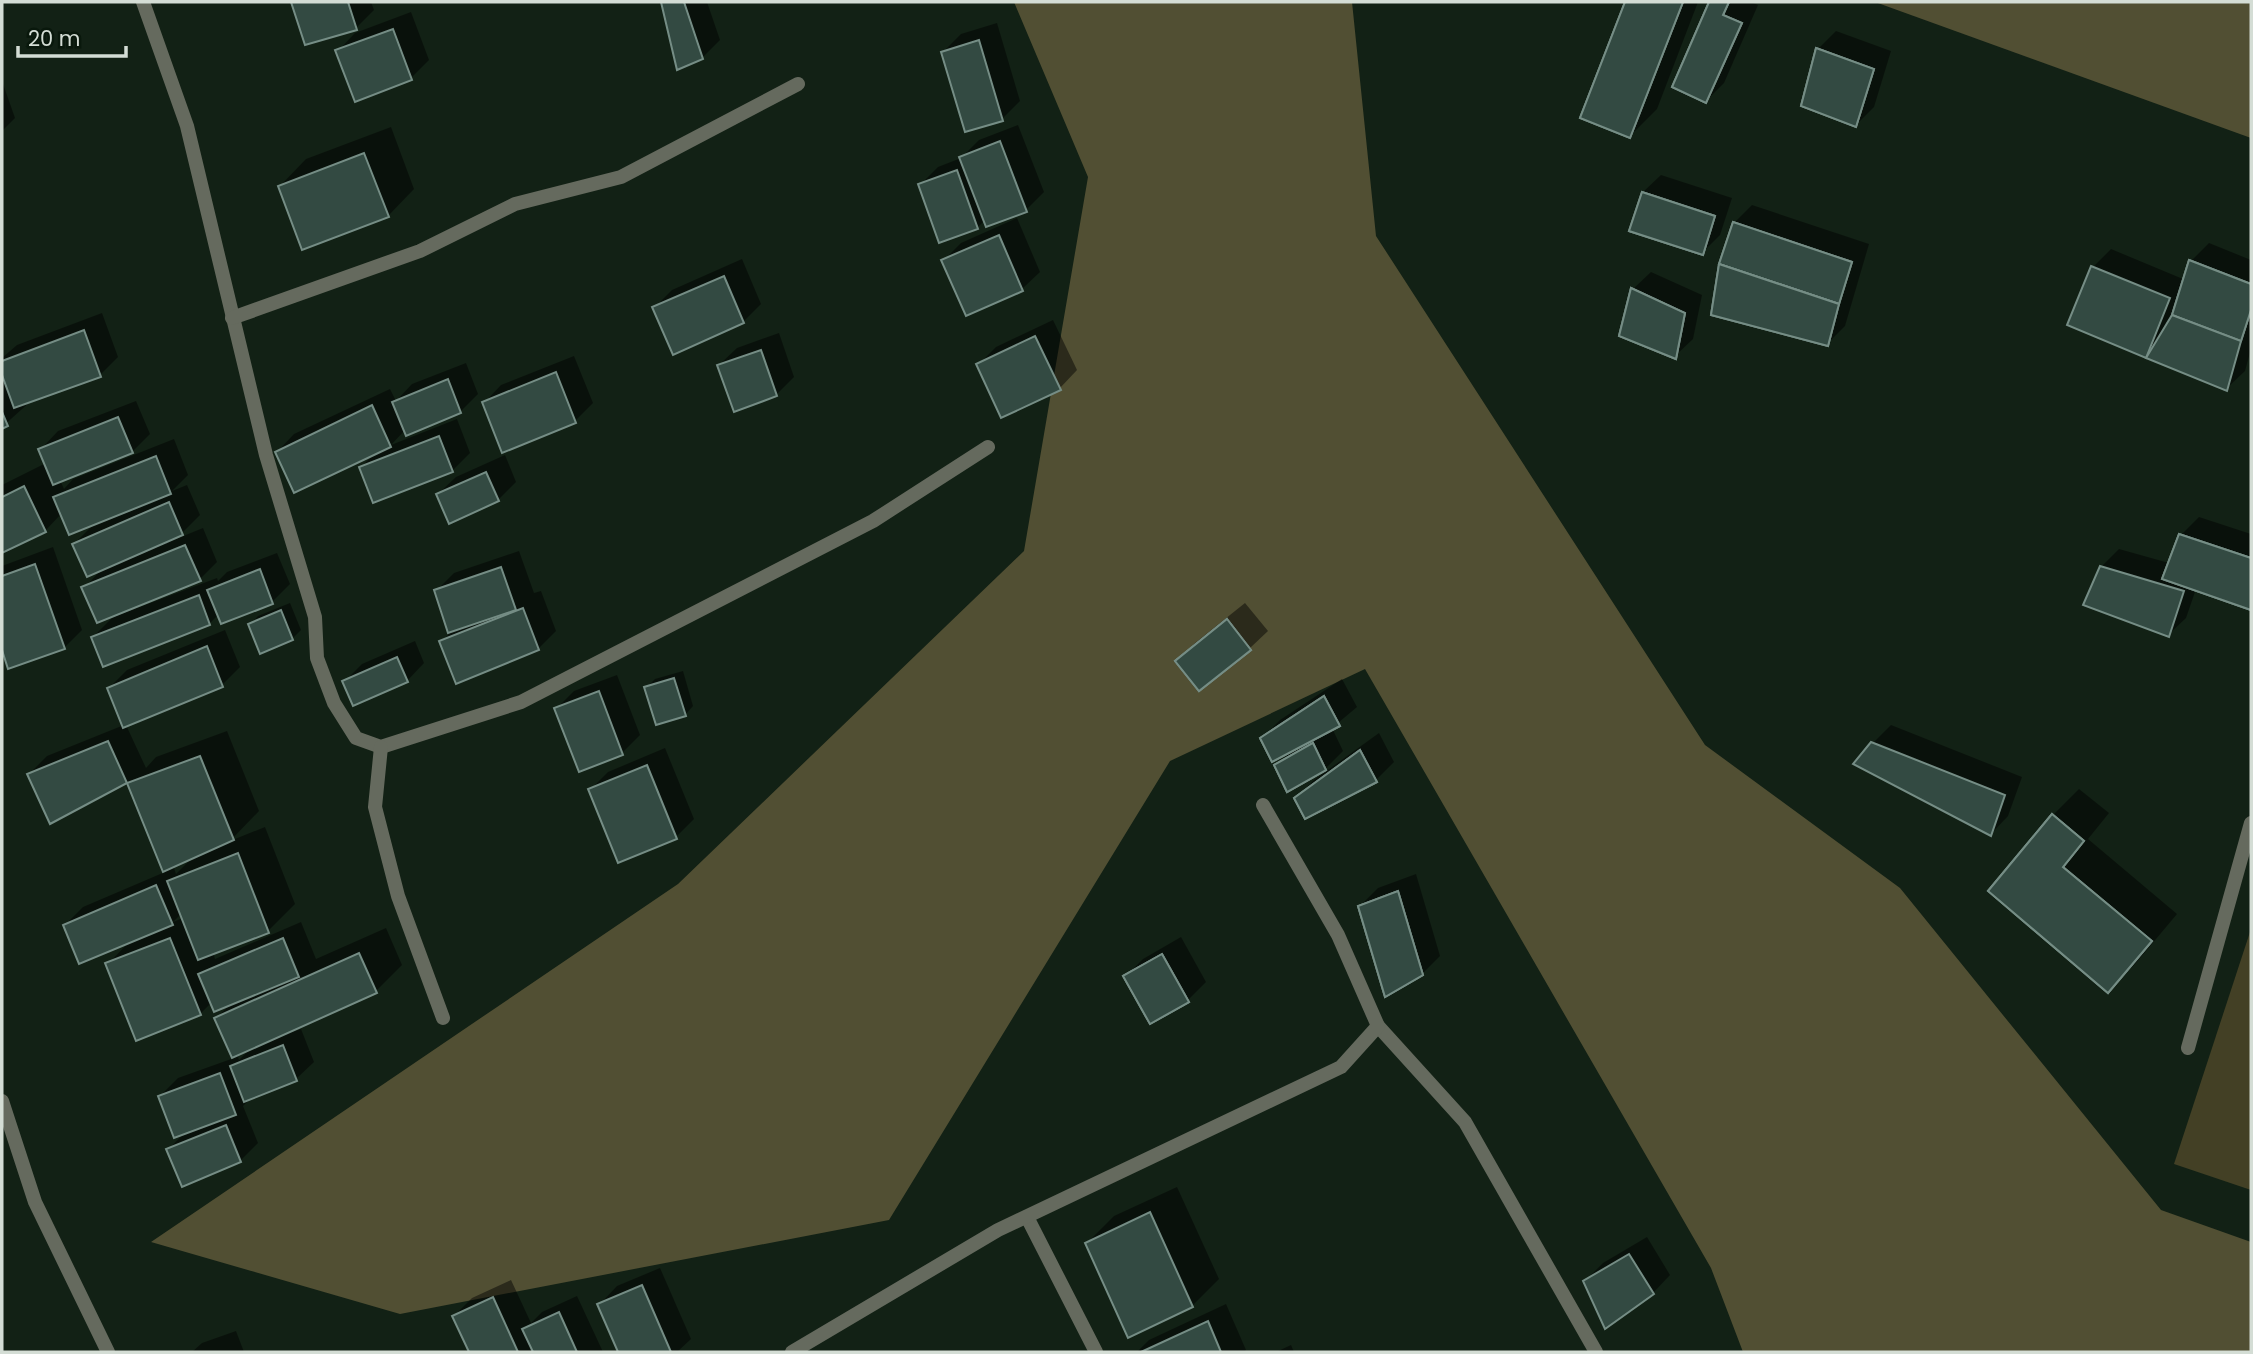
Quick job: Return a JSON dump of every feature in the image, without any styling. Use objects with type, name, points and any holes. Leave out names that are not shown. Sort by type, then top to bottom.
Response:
[{"type":"street","points":[[143,2],[187,126],[266,455],[315,617],[317,658],[334,703],[356,738],[381,747],[521,702],[873,521],[988,447]]},
{"type":"street","points":[[232,318],[420,251],[515,204],[621,177],[798,84]]},
{"type":"street","points":[[381,747],[375,807],[398,895],[443,1018]]},
{"type":"street","points":[[1263,805],[1338,935],[1378,1026],[1465,1122],[1596,1352]]},
{"type":"street","points":[[2188,1048],[2251,823]]},
{"type":"street","points":[[792,1352],[998,1230],[1341,1067],[1378,1026]]},
{"type":"street","points":[[2,1101],[35,1202],[108,1352]]},
{"type":"street","points":[[1027,1217],[1096,1352]]},
{"type":"shaded area","points":[[1014,2],[1352,2],[1376,236],[1705,745],[1900,888],[2161,1210],[2251,1242],[2251,1352],[1743,1352],[1711,1268],[1365,669],[1170,761],[889,1220],[400,1314],[151,1242],[678,884],[1024,551],[1088,177]]},
{"type":"shaded area","points":[[1875,2],[2251,2],[2251,138]]},
{"type":"shaded area","points":[[2251,929],[2251,1190],[2174,1164]]},
{"type":"building","points":[[291,2],[348,2],[357,30],[305,45]]},
{"type":"building","points":[[661,2],[684,2],[703,59],[677,70]]},
{"type":"building","points":[[1625,2],[1683,2],[1630,138],[1580,118]]},
{"type":"building","points":[[1625,2],[1683,2],[1630,138],[1580,118]]},
{"type":"building","points":[[1709,2],[1729,2],[1723,15],[1742,23],[1706,103],[1672,87]]},
{"type":"building","points":[[1709,2],[1729,2],[1723,15],[1742,23],[1706,103],[1672,87]]},
{"type":"building","points":[[393,29],[412,80],[355,102],[335,50]]},
{"type":"building","points":[[979,40],[1003,121],[965,132],[941,52]]},
{"type":"building","points":[[1816,48],[1874,69],[1856,127],[1801,106]]},
{"type":"building","points":[[1816,48],[1874,69],[1856,127],[1801,106]]},
{"type":"building","points":[[1000,141],[1027,212],[986,227],[959,157]]},
{"type":"building","points":[[364,153],[389,217],[302,250],[278,186]]},
{"type":"building","points":[[957,170],[978,229],[939,243],[918,184]]},
{"type":"building","points":[[1642,192],[1715,216],[1703,255],[1629,231]]},
{"type":"building","points":[[1642,192],[1715,216],[1703,255],[1629,231]]},
{"type":"building","points":[[1733,222],[1852,262],[1839,304],[1719,264]]},
{"type":"building","points":[[1733,222],[1852,262],[1839,304],[1719,264]]},
{"type":"building","points":[[999,235],[1023,291],[966,316],[941,260]]},
{"type":"building","points":[[2189,260],[2251,284],[2251,310],[2241,341],[2172,315]]},
{"type":"building","points":[[2189,260],[2251,284],[2251,310],[2241,341],[2172,315]]},
{"type":"building","points":[[1719,264],[1839,304],[1828,346],[1711,315]]},
{"type":"building","points":[[1719,264],[1839,304],[1828,346],[1711,315]]},
{"type":"building","points":[[2091,266],[2170,298],[2146,358],[2067,325]]},
{"type":"building","points":[[724,276],[744,323],[673,355],[652,307]]},
{"type":"building","points":[[1631,288],[1685,313],[1676,359],[1619,336]]},
{"type":"building","points":[[1631,288],[1685,313],[1676,359],[1619,336]]},
{"type":"building","points":[[2172,315],[2241,341],[2227,391],[2146,358]]},
{"type":"building","points":[[84,330],[101,377],[14,408],[2,375],[2,361]]},
{"type":"building","points":[[1035,336],[1061,390],[1001,418],[976,364]]},
{"type":"building","points":[[761,350],[777,396],[734,412],[717,365]]},
{"type":"building","points":[[556,372],[576,423],[502,453],[482,402]]},
{"type":"building","points":[[448,379],[461,413],[406,436],[392,402]]},
{"type":"building","points":[[372,405],[391,447],[294,493],[275,452]]},
{"type":"building","points":[[2,412],[8,426],[2,429]]},
{"type":"building","points":[[118,417],[133,453],[53,485],[38,449]]},
{"type":"building","points":[[439,436],[453,472],[373,503],[359,467]]},
{"type":"building","points":[[156,456],[171,494],[69,535],[53,497]]},
{"type":"building","points":[[486,472],[499,501],[449,524],[436,494]]},
{"type":"building","points":[[24,486],[46,532],[2,553],[2,497]]},
{"type":"building","points":[[169,502],[183,535],[87,577],[72,544]]},
{"type":"building","points":[[2179,534],[2251,558],[2251,610],[2162,579]]},
{"type":"building","points":[[2179,534],[2251,558],[2251,610],[2162,579]]},
{"type":"building","points":[[185,545],[201,581],[97,623],[81,587]]},
{"type":"building","points":[[35,564],[65,649],[8,669],[2,650],[2,576]]},
{"type":"building","points":[[2100,566],[2184,591],[2169,637],[2083,605]]},
{"type":"building","points":[[501,567],[516,610],[448,633],[434,590]]},
{"type":"building","points":[[260,569],[273,604],[221,624],[207,590]]},
{"type":"building","points":[[199,595],[210,625],[103,667],[91,637]]},
{"type":"building","points":[[523,608],[539,650],[456,684],[439,641]]},
{"type":"building","points":[[281,610],[293,640],[260,654],[248,624]]},
{"type":"building","points":[[1227,619],[1251,650],[1199,691],[1175,661]]},
{"type":"building","points":[[1227,619],[1251,650],[1199,691],[1175,661]]},
{"type":"building","points":[[207,646],[223,687],[123,728],[107,688]]},
{"type":"building","points":[[397,657],[408,682],[353,706],[342,681]]},
{"type":"building","points":[[674,678],[686,716],[656,725],[644,687]]},
{"type":"building","points":[[599,691],[623,755],[579,772],[554,708]]},
{"type":"building","points":[[1324,696],[1340,726],[1272,762],[1260,738]]},
{"type":"building","points":[[1324,696],[1340,726],[1272,762],[1260,738]]},
{"type":"building","points":[[108,741],[127,783],[50,824],[27,774]]},
{"type":"building","points":[[1871,742],[2005,795],[1991,836],[1853,764]]},
{"type":"building","points":[[1313,743],[1326,770],[1287,792],[1274,765]]},
{"type":"building","points":[[1313,743],[1326,770],[1287,792],[1274,765]]},
{"type":"building","points":[[1360,750],[1377,782],[1305,819],[1294,798]]},
{"type":"building","points":[[1360,750],[1377,782],[1305,819],[1294,798]]},
{"type":"building","points":[[200,756],[234,840],[163,872],[127,783]]},
{"type":"building","points":[[647,765],[677,839],[618,863],[588,789]]},
{"type":"building","points":[[2052,814],[2084,841],[2063,867],[2152,941],[2108,993],[1988,891]]},
{"type":"building","points":[[2052,814],[2084,841],[2063,867],[2152,941],[2108,993],[1988,891]]},
{"type":"building","points":[[238,853],[269,933],[198,960],[167,881]]},
{"type":"building","points":[[156,885],[173,925],[79,964],[63,925]]},
{"type":"building","points":[[1398,891],[1423,975],[1385,997],[1358,906]]},
{"type":"building","points":[[1398,891],[1423,975],[1385,997],[1358,906]]},
{"type":"building","points":[[170,938],[201,1015],[136,1041],[105,963]]},
{"type":"building","points":[[283,938],[299,977],[214,1012],[198,974]]},
{"type":"building","points":[[359,953],[377,993],[232,1058],[214,1018]]},
{"type":"building","points":[[1162,954],[1189,1002],[1150,1024],[1123,976]]},
{"type":"building","points":[[1162,954],[1189,1002],[1150,1024],[1123,976]]},
{"type":"building","points":[[283,1045],[297,1081],[244,1102],[230,1066]]},
{"type":"building","points":[[220,1073],[236,1115],[174,1138],[158,1096]]},
{"type":"building","points":[[226,1125],[241,1162],[182,1187],[166,1149]]},
{"type":"building","points":[[1150,1212],[1193,1307],[1128,1338],[1085,1243]]},
{"type":"building","points":[[1629,1254],[1654,1294],[1605,1329],[1583,1281]]},
{"type":"building","points":[[642,1285],[671,1352],[618,1352],[597,1304]]},
{"type":"building","points":[[493,1297],[518,1352],[469,1352],[452,1316]]},
{"type":"building","points":[[559,1312],[577,1352],[533,1352],[522,1329]]},
{"type":"building","points":[[1208,1321],[1221,1352],[1141,1352]]}]
